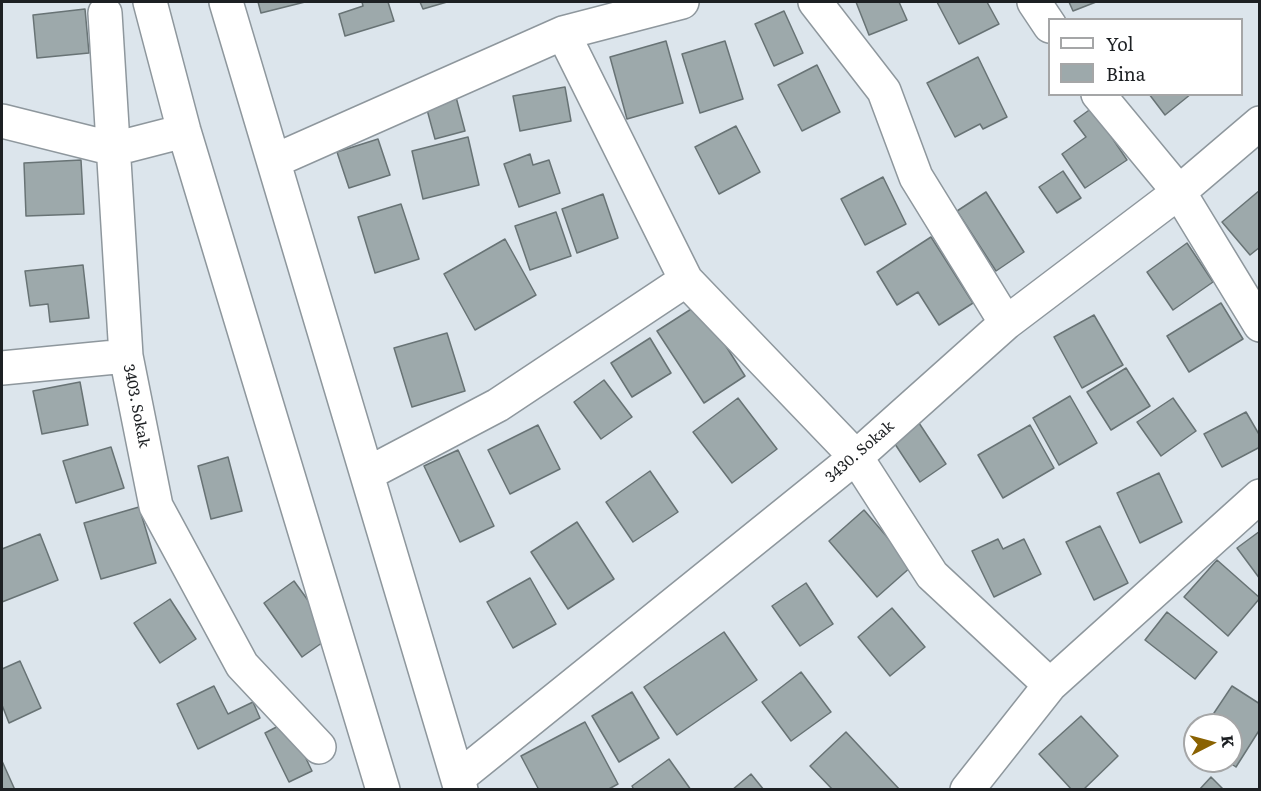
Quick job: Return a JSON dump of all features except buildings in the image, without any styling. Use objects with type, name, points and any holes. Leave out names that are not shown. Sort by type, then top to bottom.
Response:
[{"type":"street","points":[[150,2],[184,131],[383,789]]},
{"type":"street","points":[[226,2],[459,784]]},
{"type":"street","points":[[274,161],[563,33],[682,2]]},
{"type":"street","points":[[815,2],[884,91],[916,177],[1006,323]]},
{"type":"street","points":[[1034,2],[1048,23]]},
{"type":"street","name":"3403. Sokak","points":[[105,13],[126,356],[156,506],[242,665],[319,747]]},
{"type":"street","points":[[563,33],[686,280],[856,458],[932,575],[1050,685]]},
{"type":"street","points":[[1100,96],[1179,192],[1260,325]]},
{"type":"street","points":[[2,120],[114,149],[184,131]]},
{"type":"street","name":"3430. Sokak","points":[[459,784],[856,458],[1006,323],[1179,192],[1260,123]]},
{"type":"street","points":[[368,474],[498,405],[686,280]]},
{"type":"street","points":[[2,368],[126,356]]},
{"type":"street","points":[[967,789],[1050,685],[1260,496]]}]
